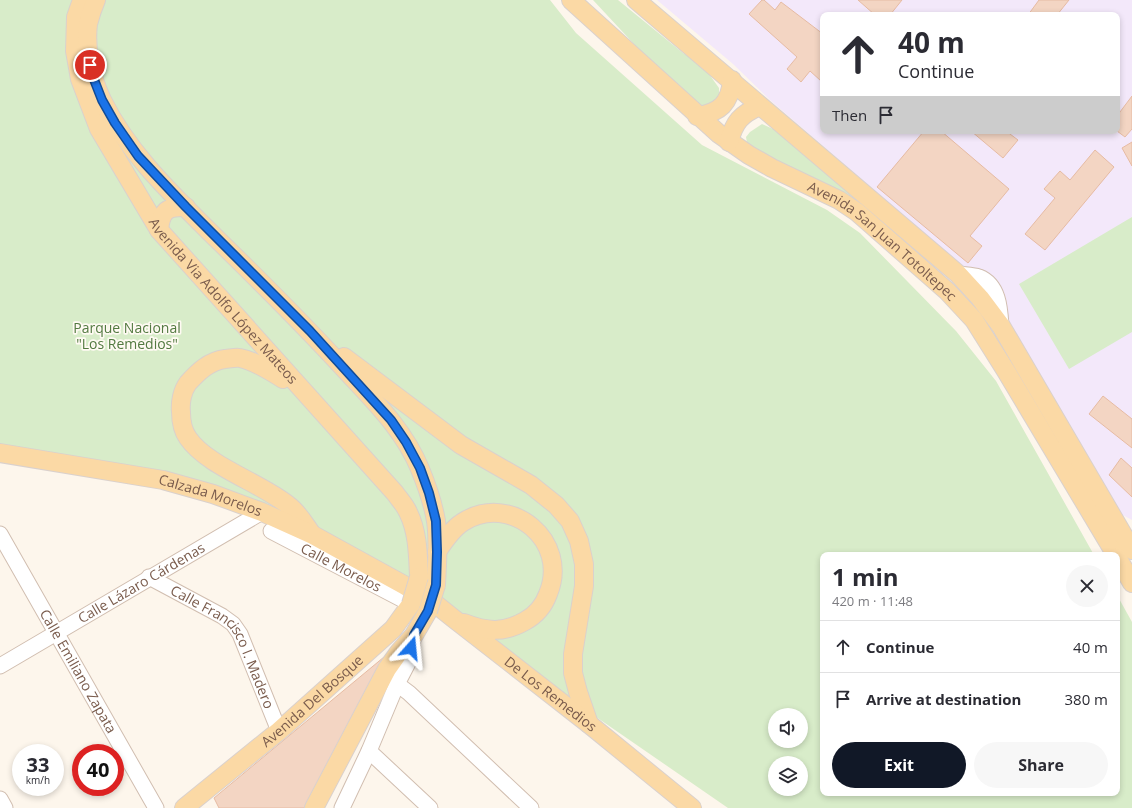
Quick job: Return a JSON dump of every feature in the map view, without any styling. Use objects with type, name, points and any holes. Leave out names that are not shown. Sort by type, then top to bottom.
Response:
[{"type":"main road","name":"Avenida Via Adolfo López Mateos","points":[[82,0],[76,18],[75,50],[80,79],[99,129],[159,230],[395,494],[408,512],[415,532],[418,554],[411,581]]},
{"type":"main road","points":[[96,0],[88,24],[88,53],[93,77],[102,100],[115,123],[138,156],[186,207],[310,331],[391,420],[406,442],[420,468],[429,493],[436,521],[437,552],[436,585],[428,611],[414,635],[398,652],[387,669],[314,808]]},
{"type":"main road","name":"Avenida San Juan Totoltepec","points":[[636,0],[732,80],[760,106],[958,274],[980,298],[1001,326],[1132,550]]},
{"type":"main road","name":"Avenida San Juan Totoltepec","points":[[571,1],[697,116],[729,142],[772,168],[839,200],[857,212],[947,291],[974,320],[1117,552]]},
{"type":"main road","points":[[697,116],[708,115],[718,110],[726,102],[731,91],[732,80]]},
{"type":"main road","points":[[729,142],[732,129],[739,119],[748,111],[760,106]]},
{"type":"main road","points":[[159,230],[160,219],[166,211],[175,206],[186,207]]},
{"type":"main road","points":[[310,331],[461,445],[531,485],[556,505],[570,521],[579,541],[584,564],[584,586],[573,654],[573,673],[589,724]]},
{"type":"main road","points":[[302,390],[264,366],[239,358],[217,360],[199,371],[186,386],[180,403],[182,421],[188,438],[200,451],[217,463],[274,495],[289,506],[312,535]]},
{"type":"main road","name":"Calzada Morelos","points":[[0,453],[163,480],[213,494],[262,512],[411,581]]},
{"type":"main road","points":[[437,552],[448,536],[462,522],[480,514],[500,513],[519,518],[536,529],[548,546],[553,565],[552,585],[544,603],[531,618],[514,628],[494,631],[474,627],[453,618]]},
{"type":"main road","points":[[1112,517],[1132,528]]},
{"type":"main road","name":"De Los Remedios","points":[[411,581],[438,606],[589,724],[692,808]]},
{"type":"main road","name":"Avenida Del Bosque","points":[[184,808],[279,731],[393,629],[411,604],[411,581]]},
{"type":"street","name":"Calle Lázaro Cárdenas","points":[[0,666],[262,512]]},
{"type":"street","name":"Calle Morelos","points":[[271,531],[411,604]]},
{"type":"street","name":"Calle Emiliano Zapata","points":[[0,534],[156,808]]},
{"type":"street","name":"Calle Francisco I. Madero","points":[[149,578],[222,616],[233,624],[240,634],[279,731]]},
{"type":"street","points":[[342,808],[409,660],[414,635]]},
{"type":"street","points":[[397,684],[409,693],[531,808]]},
{"type":"street","points":[[369,751],[430,808]]},
{"type":"street","points":[[0,799],[5,808]]},
{"type":"shaded area","points":[[657,0],[1132,0],[1132,520],[1119,513],[957,262],[770,100],[733,64]]},
{"type":"green space","name":"Parque Nacional \"Los Remedios\"","points":[[0,0],[550,0],[576,33],[702,145],[827,210],[860,233],[956,331],[996,381],[1092,552],[820,552],[820,796],[1120,796],[1120,600],[1132,622],[1132,808],[728,808],[573,701],[391,571],[247,498],[0,454]]},
{"type":"green space","points":[[593,0],[618,0],[683,53],[704,67],[719,88],[719,97],[715,106],[702,108],[674,87]]},
{"type":"green space","points":[[762,124],[773,129],[923,252],[926,260],[908,250],[886,224],[857,204],[748,149],[746,137],[750,132]]},
{"type":"green space","points":[[1132,217],[1132,332],[1069,369],[1019,284]]},
{"type":"building","points":[[762,0],[764,0],[775,10],[781,2],[820,32],[820,80],[810,71],[801,82],[787,69],[797,57],[749,14]]},
{"type":"building","points":[[858,0],[902,0],[892,12],[872,12]]},
{"type":"building","points":[[1039,0],[1069,0],[1059,12],[1030,12]]},
{"type":"building","points":[[1132,96],[1132,129],[1125,137],[1120,133],[1120,112]]},
{"type":"building","points":[[921,134],[945,134],[1009,189],[970,236],[982,246],[968,263],[877,187]]},
{"type":"building","points":[[975,134],[1010,134],[1018,140],[1003,158]]},
{"type":"building","points":[[1132,142],[1132,166],[1122,148]]},
{"type":"building","points":[[1095,150],[1114,167],[1045,250],[1025,234],[1055,198],[1044,189],[1060,171],[1070,180]]},
{"type":"building","points":[[1103,396],[1132,419],[1132,448],[1089,414]]},
{"type":"building","points":[[1121,458],[1132,468],[1132,497],[1109,475]]},
{"type":"building","points":[[384,657],[310,808],[219,808],[214,798]]},
{"type":"route","points":[[90,65],[102,100],[115,123],[138,156],[186,207],[310,331],[391,420],[406,442],[420,468],[429,493],[436,521],[437,552],[436,585],[428,611],[414,635],[411,648]]}]
